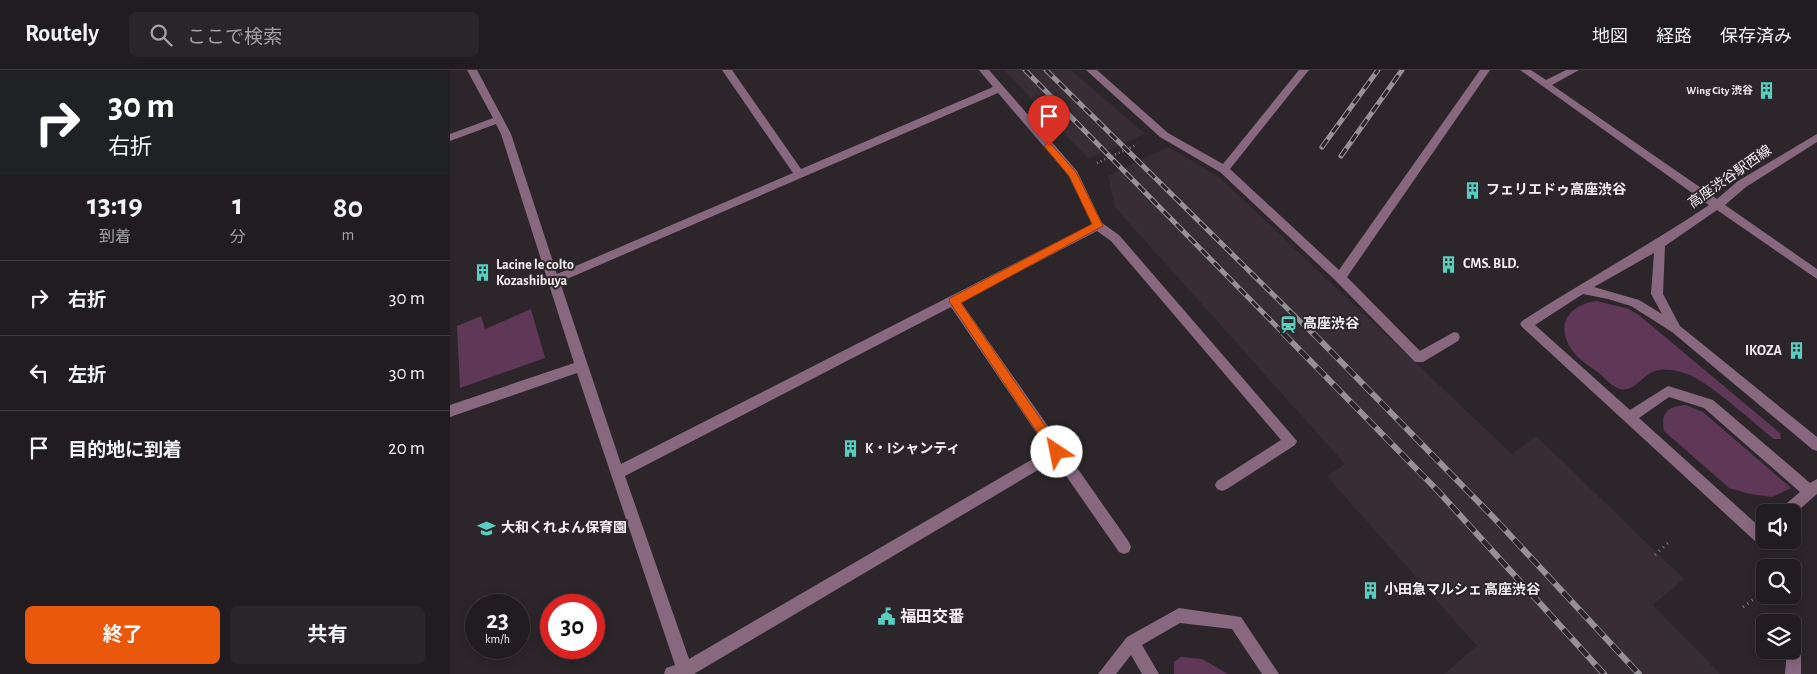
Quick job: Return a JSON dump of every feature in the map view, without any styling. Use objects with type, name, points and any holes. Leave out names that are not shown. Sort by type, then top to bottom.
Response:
[{"type":"street","points":[[472,70],[506,134],[681,673],[1057,452]]},
{"type":"street","points":[[727,70],[799,174]]},
{"type":"street","points":[[984,70],[1073,174],[1098,226],[1115,238],[1290,441],[1222,485]]},
{"type":"street","points":[[1091,70],[1162,133],[1224,169],[1340,278],[1419,358],[1454,337]]},
{"type":"street","points":[[1224,169],[1304,70]]},
{"type":"street","points":[[1340,278],[1485,70]]},
{"type":"street","points":[[1525,70],[1817,275]]},
{"type":"street","points":[[1546,84],[1574,70]]},
{"type":"street","points":[[554,280],[1000,88]]},
{"type":"street","points":[[450,138],[497,120]]},
{"type":"street","name":"高座渋谷駅西線","points":[[1629,418],[1526,324],[1581,289],[1660,244],[1717,205],[1742,184],[1817,137]]},
{"type":"street","points":[[617,473],[1098,226]]},
{"type":"street","points":[[1660,244],[1656,294],[1676,329]]},
{"type":"street","points":[[1581,289],[1608,294],[1636,303],[1676,329],[1817,445]]},
{"type":"street","points":[[954,301],[1124,547]]},
{"type":"street","points":[[450,411],[581,366]]},
{"type":"street","points":[[1756,532],[1629,418],[1668,391],[1708,404],[1813,488],[1796,504]]},
{"type":"street","points":[[1106,674],[1132,642],[1179,615],[1236,622],[1271,674]]},
{"type":"street","points":[[1132,642],[1151,674]]},
{"type":"street","points":[[1793,674],[1794,659]]},
{"type":"path","points":[[1073,174],[1162,133]]},
{"type":"path","points":[[1654,555],[1671,540]]},
{"type":"path","points":[[1743,608],[1756,598]]},
{"type":"shaded area","points":[[1004,70],[1071,70],[1145,134],[1089,159]]},
{"type":"shaded area","points":[[1168,147],[1219,177],[1512,454],[1536,436],[1684,579],[1653,605],[1720,674],[1444,674],[1477,646],[1327,476],[1345,464],[1115,207],[1108,176]]},
{"type":"shaded area","points":[[1597,301],[1629,309],[1640,316],[1780,433],[1781,439],[1774,439],[1712,388],[1684,373],[1669,370],[1655,371],[1634,386],[1625,389],[1617,388],[1611,384],[1577,357],[1565,335],[1566,319],[1571,313],[1586,303]]},
{"type":"shaded area","points":[[531,309],[545,358],[460,388],[457,326],[481,316],[485,329]]},
{"type":"shaded area","points":[[1686,405],[1703,412],[1791,488],[1772,497],[1750,494],[1729,488],[1664,431],[1663,419],[1667,411]]},
{"type":"shaded area","points":[[1181,657],[1202,659],[1228,674],[1174,674],[1174,662]]},
{"type":"railway","points":[[1025,70],[1285,335]]},
{"type":"railway","points":[[1046,70],[1314,335]]},
{"type":"railway","points":[[1322,147],[1378,70]]},
{"type":"railway","points":[[1341,156],[1402,70]]},
{"type":"railway","points":[[1283,333],[1438,491],[1604,674]]},
{"type":"railway","points":[[1313,333],[1495,519],[1639,674]]},
{"type":"place","name":"Wing City 渋谷","points":[[1767,90]]},
{"type":"place","name":"フェリエドゥ高座渋谷","points":[[1472,190]]},
{"type":"place","name":"CMS. BLD.","points":[[1449,264]]},
{"type":"place","name":"Lacine le colto Kozashibuya","points":[[482,273]]},
{"type":"place","name":"高座渋谷","points":[[1289,324]]},
{"type":"place","name":"IKOZA","points":[[1796,351]]},
{"type":"place","name":"K・Iシャンティ","points":[[851,449]]},
{"type":"place","name":"大和くれよん保育園","points":[[487,528]]},
{"type":"place","name":"小田急マルシェ 高座渋谷","points":[[1370,590]]},
{"type":"place","name":"福田交番","points":[[886,617]]},
{"type":"route","points":[[1049,146],[1073,174],[1098,226],[954,301],[1057,452]]}]
